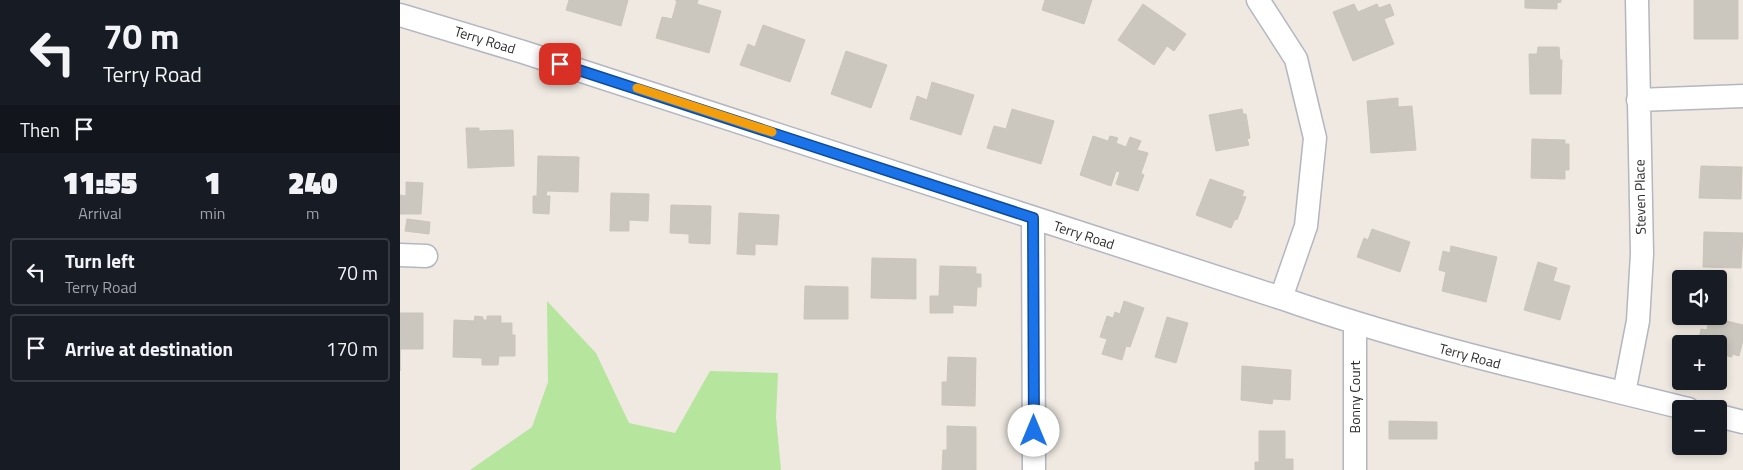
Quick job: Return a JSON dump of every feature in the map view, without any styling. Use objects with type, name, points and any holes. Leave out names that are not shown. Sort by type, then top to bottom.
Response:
[{"type":"street","points":[[1258,0],[1296,59],[1315,138],[1306,226],[1281,298]]},
{"type":"street","name":"Steven Place","points":[[1624,393],[1638,321],[1642,254],[1637,0]]},
{"type":"street","name":"Terry Road","points":[[400,15],[523,52],[1356,324],[1498,364],[1672,405]]},
{"type":"street","points":[[1638,100],[1743,96]]},
{"type":"street","points":[[1033,218],[1034,470]]},
{"type":"street","points":[[400,255],[426,256]]},
{"type":"street","name":"Bonny Court","points":[[1355,470],[1356,324]]},
{"type":"street","points":[[1727,418],[1743,422]]},
{"type":"green space","points":[[547,301],[596,353],[629,423],[675,433],[710,371],[778,373],[776,417],[781,470],[470,470],[532,427],[548,382]]},
{"type":"building","points":[[569,0],[628,0],[621,26],[566,10]]},
{"type":"building","points":[[675,0],[698,0],[697,4],[721,11],[709,53],[656,38],[662,17],[672,19],[677,1]]},
{"type":"building","points":[[1045,0],[1092,0],[1084,24],[1042,10]]},
{"type":"building","points":[[1525,0],[1561,0],[1561,2],[1557,3],[1557,9],[1525,8]]},
{"type":"building","points":[[1694,0],[1738,0],[1738,39],[1694,39]]},
{"type":"building","points":[[1143,4],[1186,34],[1174,51],[1167,46],[1154,65],[1118,40]]},
{"type":"building","points":[[1354,4],[1358,12],[1377,4],[1379,8],[1390,4],[1394,15],[1384,19],[1394,44],[1353,61],[1333,12]]},
{"type":"building","points":[[763,25],[805,40],[790,82],[740,65],[748,44],[755,47]]},
{"type":"building","points":[[1538,47],[1559,47],[1560,60],[1562,60],[1561,94],[1530,94],[1529,54],[1537,54]]},
{"type":"building","points":[[846,51],[887,65],[871,108],[831,94]]},
{"type":"building","points":[[932,82],[974,95],[961,135],[910,119],[917,96],[927,100]]},
{"type":"building","points":[[1398,98],[1398,107],[1412,106],[1416,150],[1371,153],[1367,101]]},
{"type":"building","points":[[1012,109],[1054,121],[1041,164],[987,148],[994,126],[1006,129]]},
{"type":"building","points":[[1242,109],[1243,114],[1246,114],[1250,138],[1247,139],[1249,145],[1216,151],[1209,115]]},
{"type":"building","points":[[466,128],[479,128],[479,131],[513,130],[514,166],[468,168]]},
{"type":"building","points":[[1093,136],[1108,141],[1110,136],[1118,138],[1116,143],[1126,147],[1130,137],[1141,141],[1137,150],[1148,153],[1141,173],[1144,175],[1138,191],[1116,184],[1120,172],[1116,171],[1111,186],[1080,175]]},
{"type":"building","points":[[1532,139],[1565,140],[1565,144],[1569,144],[1569,170],[1565,170],[1565,179],[1531,178]]},
{"type":"building","points":[[538,156],[579,157],[578,192],[547,191],[546,196],[550,196],[549,214],[533,213],[533,196],[537,196]]},
{"type":"building","points":[[1701,166],[1742,167],[1741,199],[1699,198]]},
{"type":"building","points":[[1210,179],[1244,191],[1242,196],[1246,197],[1237,220],[1235,219],[1231,228],[1196,215]]},
{"type":"building","points":[[406,182],[423,183],[421,214],[400,214],[400,195],[406,196]]},
{"type":"building","points":[[611,193],[649,194],[648,221],[629,220],[629,231],[610,231]]},
{"type":"building","points":[[671,205],[711,206],[710,244],[689,243],[689,234],[670,233]]},
{"type":"building","points":[[739,213],[779,215],[777,245],[755,244],[755,255],[737,254]]},
{"type":"building","points":[[407,219],[430,222],[429,234],[405,231]]},
{"type":"building","points":[[1372,229],[1410,242],[1400,272],[1357,257],[1364,238],[1368,240]]},
{"type":"building","points":[[1704,232],[1743,233],[1741,268],[1703,267]]},
{"type":"building","points":[[1451,246],[1497,257],[1486,302],[1442,291],[1446,272],[1439,270],[1443,251],[1450,253]]},
{"type":"building","points":[[872,258],[916,259],[916,299],[871,298]]},
{"type":"building","points":[[1538,262],[1557,268],[1553,281],[1570,286],[1560,320],[1524,310]]},
{"type":"building","points":[[940,266],[976,267],[976,274],[981,274],[981,287],[977,287],[976,306],[953,305],[953,313],[930,313],[930,296],[939,296]]},
{"type":"building","points":[[805,286],[848,287],[848,319],[804,319]]},
{"type":"building","points":[[1124,301],[1144,308],[1130,347],[1126,346],[1122,360],[1102,354],[1107,339],[1100,337],[1107,316],[1113,318],[1115,312],[1120,314]]},
{"type":"building","points":[[400,313],[423,313],[423,349],[400,349]]},
{"type":"building","points":[[475,316],[483,317],[483,320],[487,320],[487,316],[501,316],[501,323],[512,323],[512,335],[515,335],[515,356],[499,356],[498,365],[482,365],[482,358],[453,357],[454,320],[474,321]]},
{"type":"building","points":[[1167,317],[1188,323],[1176,363],[1155,357]]},
{"type":"building","points":[[1727,321],[1743,325],[1743,340],[1739,356],[1732,354],[1732,357],[1727,356],[1727,335],[1700,335],[1701,329],[1707,330],[1708,325],[1727,325]]},
{"type":"building","points":[[948,357],[976,358],[975,406],[942,405],[942,382],[947,382]]},
{"type":"building","points":[[1242,366],[1291,370],[1290,400],[1273,399],[1272,404],[1241,400]]},
{"type":"building","points":[[1389,421],[1437,422],[1437,439],[1389,439]]},
{"type":"building","points":[[947,426],[976,427],[976,470],[942,470],[943,450],[947,450]]},
{"type":"building","points":[[1259,431],[1285,431],[1285,459],[1293,459],[1293,470],[1255,470],[1255,462],[1259,462]]},
{"type":"slow traffic","points":[[637,88],[772,132]]},
{"type":"route","points":[[560,64],[1033,218],[1034,431]]}]
